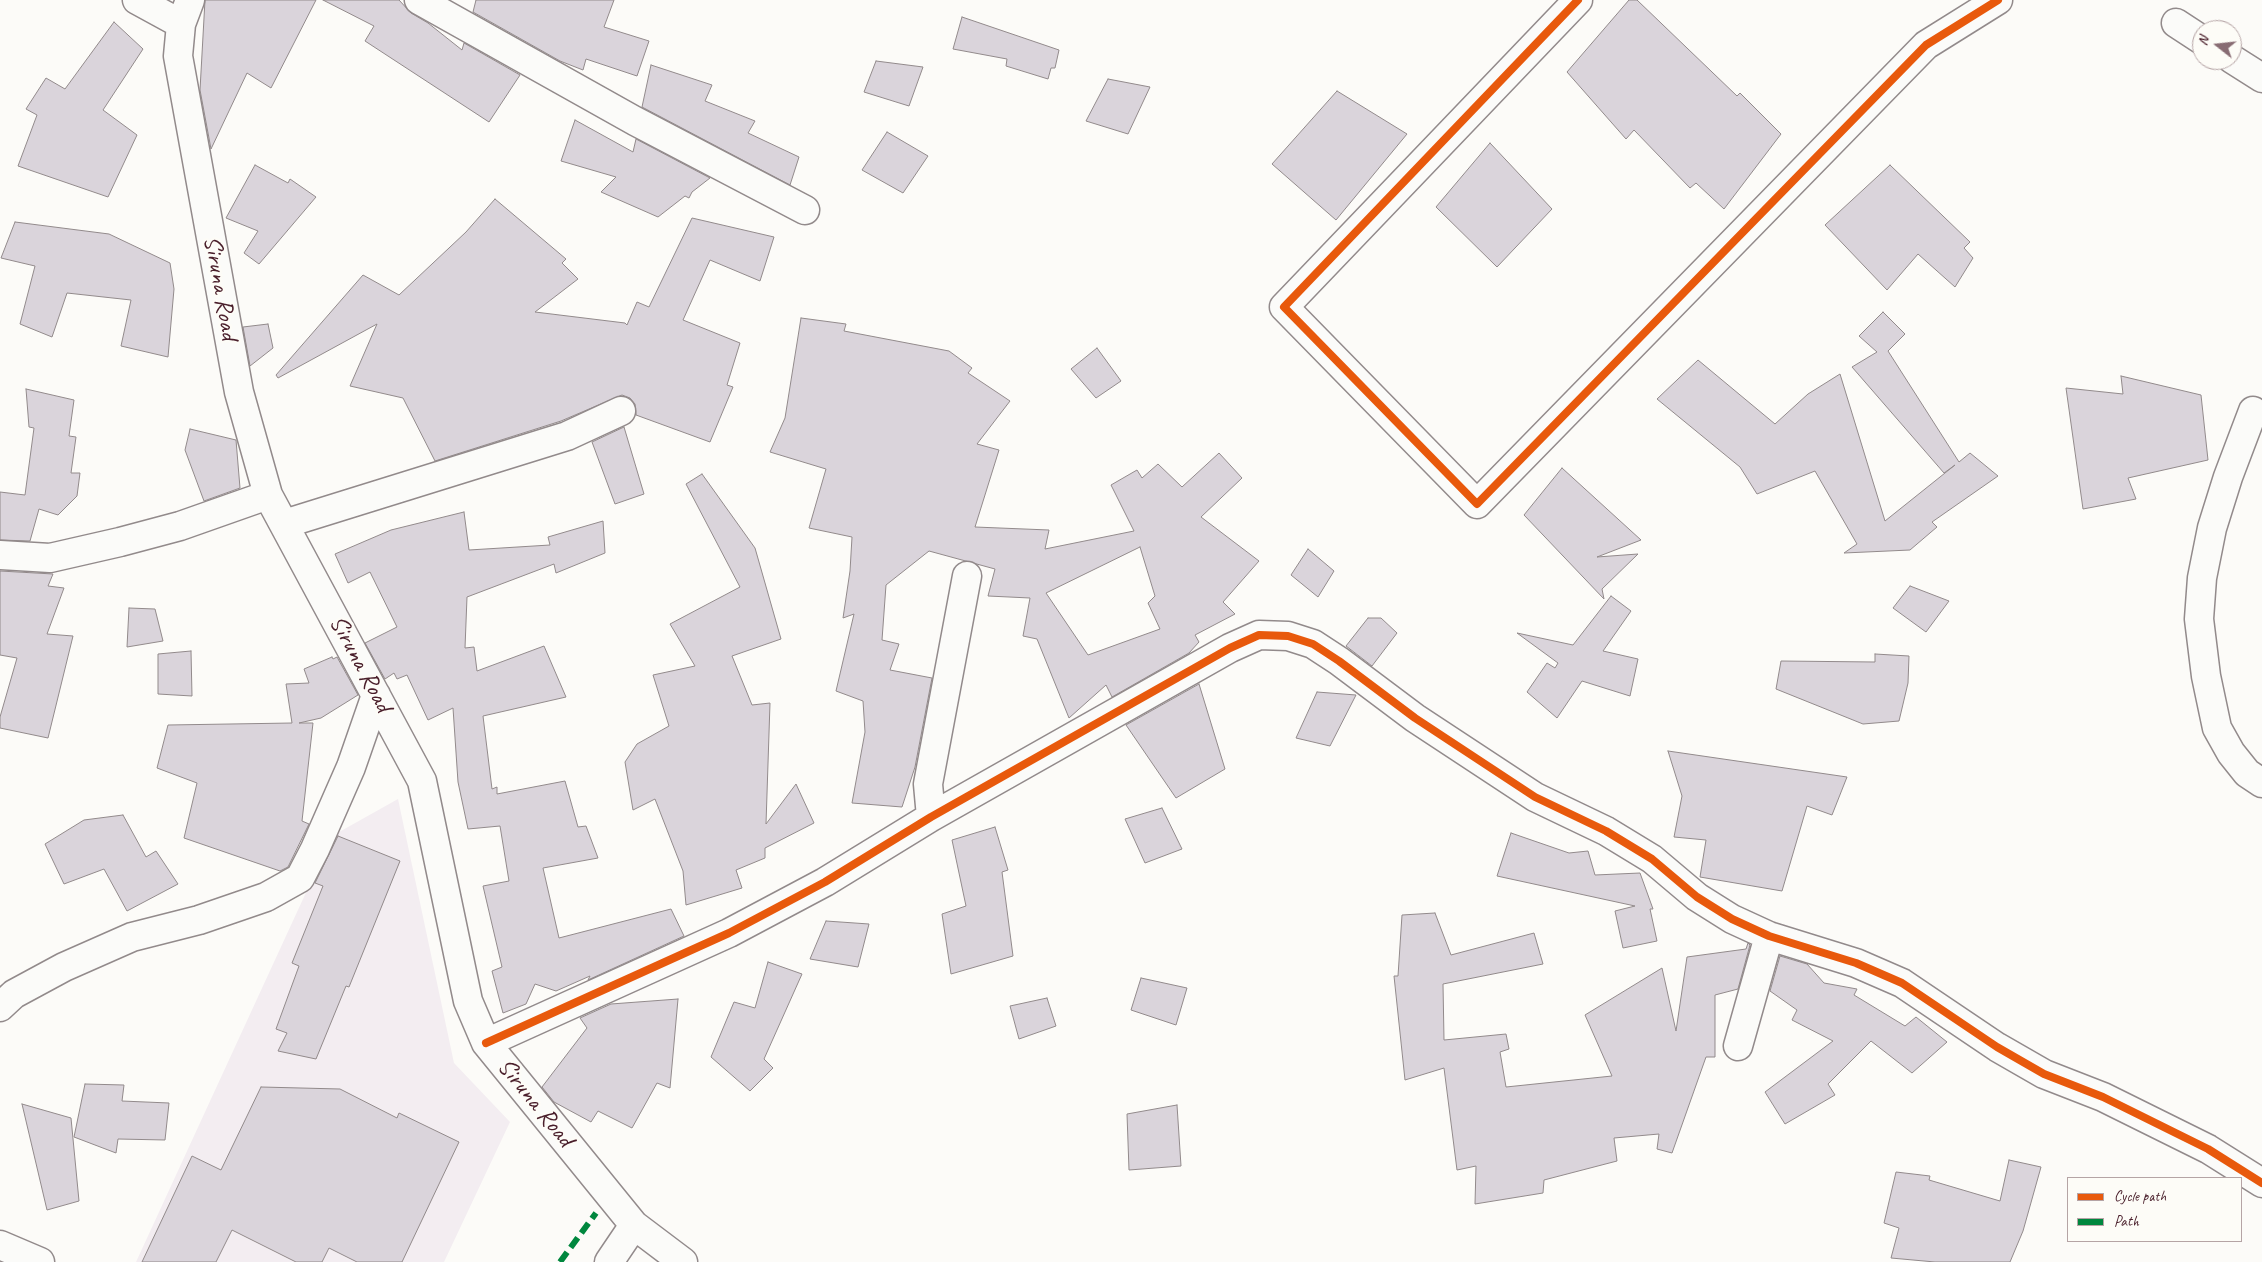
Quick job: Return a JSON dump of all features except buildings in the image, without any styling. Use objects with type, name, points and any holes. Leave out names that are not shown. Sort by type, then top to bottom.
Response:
[{"type":"street","points":[[137,0],[185,12]]},
{"type":"street","points":[[419,0],[635,121],[805,210]]},
{"type":"street","points":[[1578,0],[1284,307],[1478,504],[1926,45],[1998,0]]},
{"type":"street","name":"Siruna Road","points":[[185,12],[178,56],[239,392],[268,495],[422,781],[468,1001],[486,1044],[634,1225],[683,1262]]},
{"type":"street","points":[[2176,23],[2192,33]]},
{"type":"street","points":[[2242,65],[2262,78]]},
{"type":"street","points":[[284,524],[567,436],[621,411]]},
{"type":"street","points":[[2253,411],[2228,477],[2212,528],[2202,578],[2199,619],[2206,676],[2217,728],[2231,753],[2248,774],[2262,783]]},
{"type":"street","points":[[0,555],[50,558],[180,526],[268,495]]},
{"type":"street","points":[[931,817],[928,784],[967,576]]},
{"type":"street","points":[[486,1044],[729,933],[825,882],[931,817],[1230,648],[1259,635],[1288,636],[1313,644],[1465,753],[1535,797],[1606,831],[1652,859],[1696,897],[1732,920],[1769,936],[1856,963],[1902,983],[1997,1047],[2044,1074],[2103,1096],[2208,1149],[2262,1183]]},
{"type":"street","points":[[0,1007],[14,994],[64,966],[132,937],[199,920],[266,897],[300,878],[315,849],[351,767],[376,695]]},
{"type":"street","points":[[1738,1046],[1769,936]]},
{"type":"street","points":[[608,1262],[634,1225]]},
{"type":"street","points":[[0,1245],[40,1262]]},
{"type":"shaded area","points":[[398,799],[454,1063],[510,1122],[444,1262],[136,1262],[332,836]]},
{"type":"marked path","points":[[560,1262],[596,1213]]},
{"type":"cycle path","points":[[1578,0],[1284,307],[1477,504],[1926,45],[1998,0]]},
{"type":"cycle path","points":[[486,1043],[729,933],[825,882],[931,817],[1230,648],[1259,635],[1288,636],[1313,644],[1339,661],[1415,718],[1535,797],[1606,831],[1652,859],[1697,897],[1732,919],[1769,936],[1856,963],[1902,983],[1997,1047],[2044,1074],[2103,1097],[2208,1149],[2262,1183]]}]
